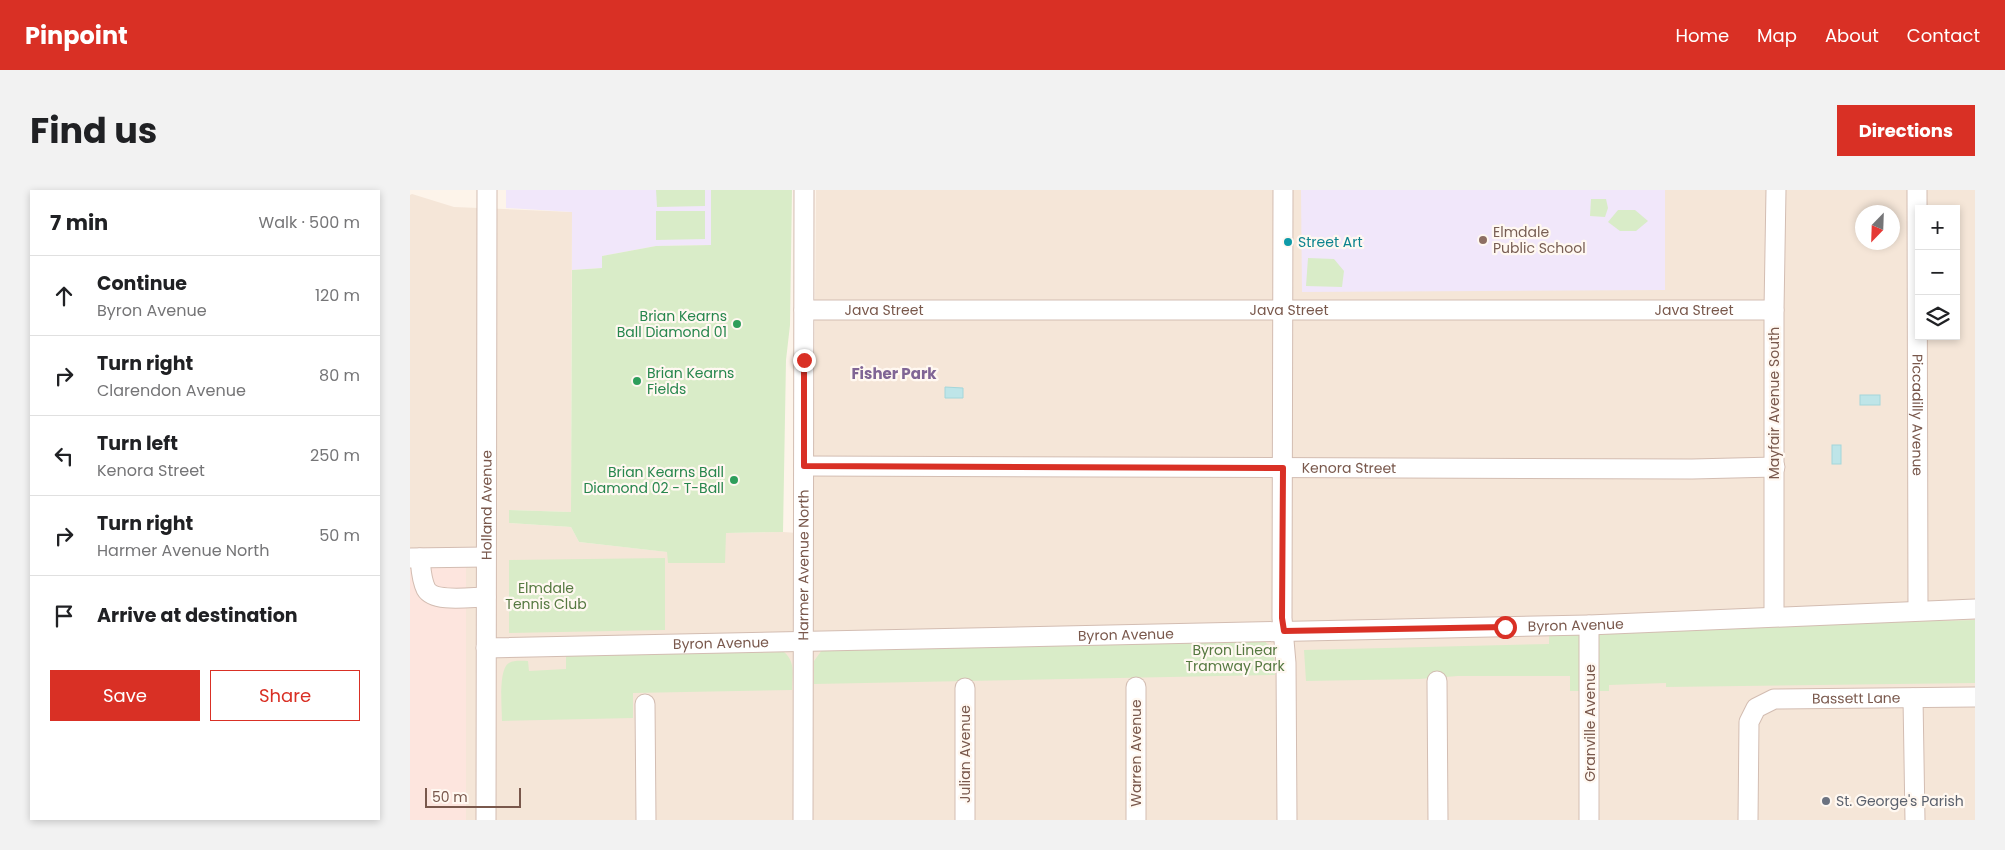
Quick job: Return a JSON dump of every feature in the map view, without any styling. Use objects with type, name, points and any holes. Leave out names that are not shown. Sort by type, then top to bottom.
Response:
[{"type":"street","name":"Holland Avenue","points":[[486,820],[487,190]]},
{"type":"street","name":"Harmer Avenue North","points":[[803,820],[804,190]]},
{"type":"street","points":[[1283,190],[1282,618],[1286,663],[1287,820]]},
{"type":"street","name":"Mayfair Avenue South","points":[[1774,616],[1776,190]]},
{"type":"street","name":"Piccadilly Avenue","points":[[1917,190],[1918,610]]},
{"type":"street","name":"Java Street","points":[[804,310],[1774,310]]},
{"type":"street","name":"Kenora Street","points":[[804,466],[1692,469],[1775,467]]},
{"type":"street","points":[[486,557],[415,558],[427,590],[436,597],[486,597]]},
{"type":"street","name":"Byron Avenue","points":[[486,648],[1589,625],[1975,609]]},
{"type":"street","name":"Granville Avenue","points":[[1589,625],[1589,820]]},
{"type":"street","points":[[1438,681],[1438,820]]},
{"type":"street","name":"Warren Avenue","points":[[1136,687],[1136,820]]},
{"type":"street","name":"Julian Avenue","points":[[965,688],[965,820]]},
{"type":"street","name":"Bassett Lane","points":[[1748,820],[1749,722],[1756,708],[1774,699],[1975,697]]},
{"type":"street","points":[[1913,698],[1916,820]]},
{"type":"street","points":[[645,704],[646,820]]},
{"type":"shaded area","points":[[506,190],[711,190],[711,245],[656,246],[602,256],[602,268],[572,270],[572,212],[506,208]]},
{"type":"shaded area","points":[[816,190],[1975,190],[1975,820],[466,820],[466,562],[410,565],[410,195],[454,207],[572,212],[571,512],[509,510],[509,523],[571,527],[579,542],[668,552],[668,563],[725,563],[725,533],[783,532],[813,534]]},
{"type":"shaded area","name":"Elmdale Public School","points":[[1301,190],[1665,190],[1665,290],[1302,292]]},
{"type":"shaded area","points":[[466,562],[466,820],[410,820],[410,565]]},
{"type":"green space","points":[[656,190],[705,190],[705,206],[657,207]]},
{"type":"green space","points":[[711,190],[792,190],[790,325],[786,360],[783,532],[726,533],[725,563],[668,563],[667,552],[579,542],[571,527],[509,523],[509,510],[571,512],[572,270],[602,268],[602,256],[656,246],[711,245]]},
{"type":"green space","points":[[1591,199],[1606,199],[1608,208],[1605,217],[1590,216]]},
{"type":"green space","points":[[1618,210],[1635,210],[1648,221],[1636,231],[1620,231],[1608,222]]},
{"type":"green space","points":[[656,211],[705,211],[705,239],[656,240]]},
{"type":"green space","points":[[1308,258],[1334,259],[1344,271],[1342,287],[1306,286]]},
{"type":"green space","name":"Elmdale Tennis Club","points":[[665,558],[665,630],[509,633],[509,560]]},
{"type":"green space","name":"Byron Linear Tramway Park","points":[[1975,620],[1975,683],[1666,687],[1666,683],[1609,685],[1609,691],[1570,691],[1570,676],[1458,676],[1419,679],[1306,681],[1304,650],[1549,644],[1549,631]]},
{"type":"green space","name":"Byron Linear Tramway Park","points":[[1266,640],[1266,643],[1274,648],[1275,675],[814,684],[814,661],[822,650]]},
{"type":"green space","points":[[784,652],[792,664],[792,690],[633,693],[633,718],[502,721],[501,689],[503,673],[509,663],[513,661],[528,661],[529,671],[566,669],[566,656]]},
{"type":"water","points":[[945,387],[963,388],[963,398],[945,398]]},
{"type":"water","points":[[1860,395],[1880,395],[1880,405],[1860,405]]},
{"type":"water","points":[[1832,445],[1841,445],[1841,464],[1832,464]]},
{"type":"place","name":"Elmdale Public School","points":[[1483,240]]},
{"type":"place","name":"Street Art","points":[[1288,242]]},
{"type":"place","name":"Brian Kearns Ball Diamond 01","points":[[737,324]]},
{"type":"place","name":"Brian Kearns Fields","points":[[637,381]]},
{"type":"place","name":"Brian Kearns Ball Diamond 02 - T-Ball","points":[[734,480]]},
{"type":"place","name":"St. George's Parish","points":[[1826,801]]},
{"type":"district","name":"Fisher Park","points":[[894,373]]},
{"type":"route","points":[[804,360],[804,466],[1283,468],[1282,618],[1284,631],[1505,627]]}]
